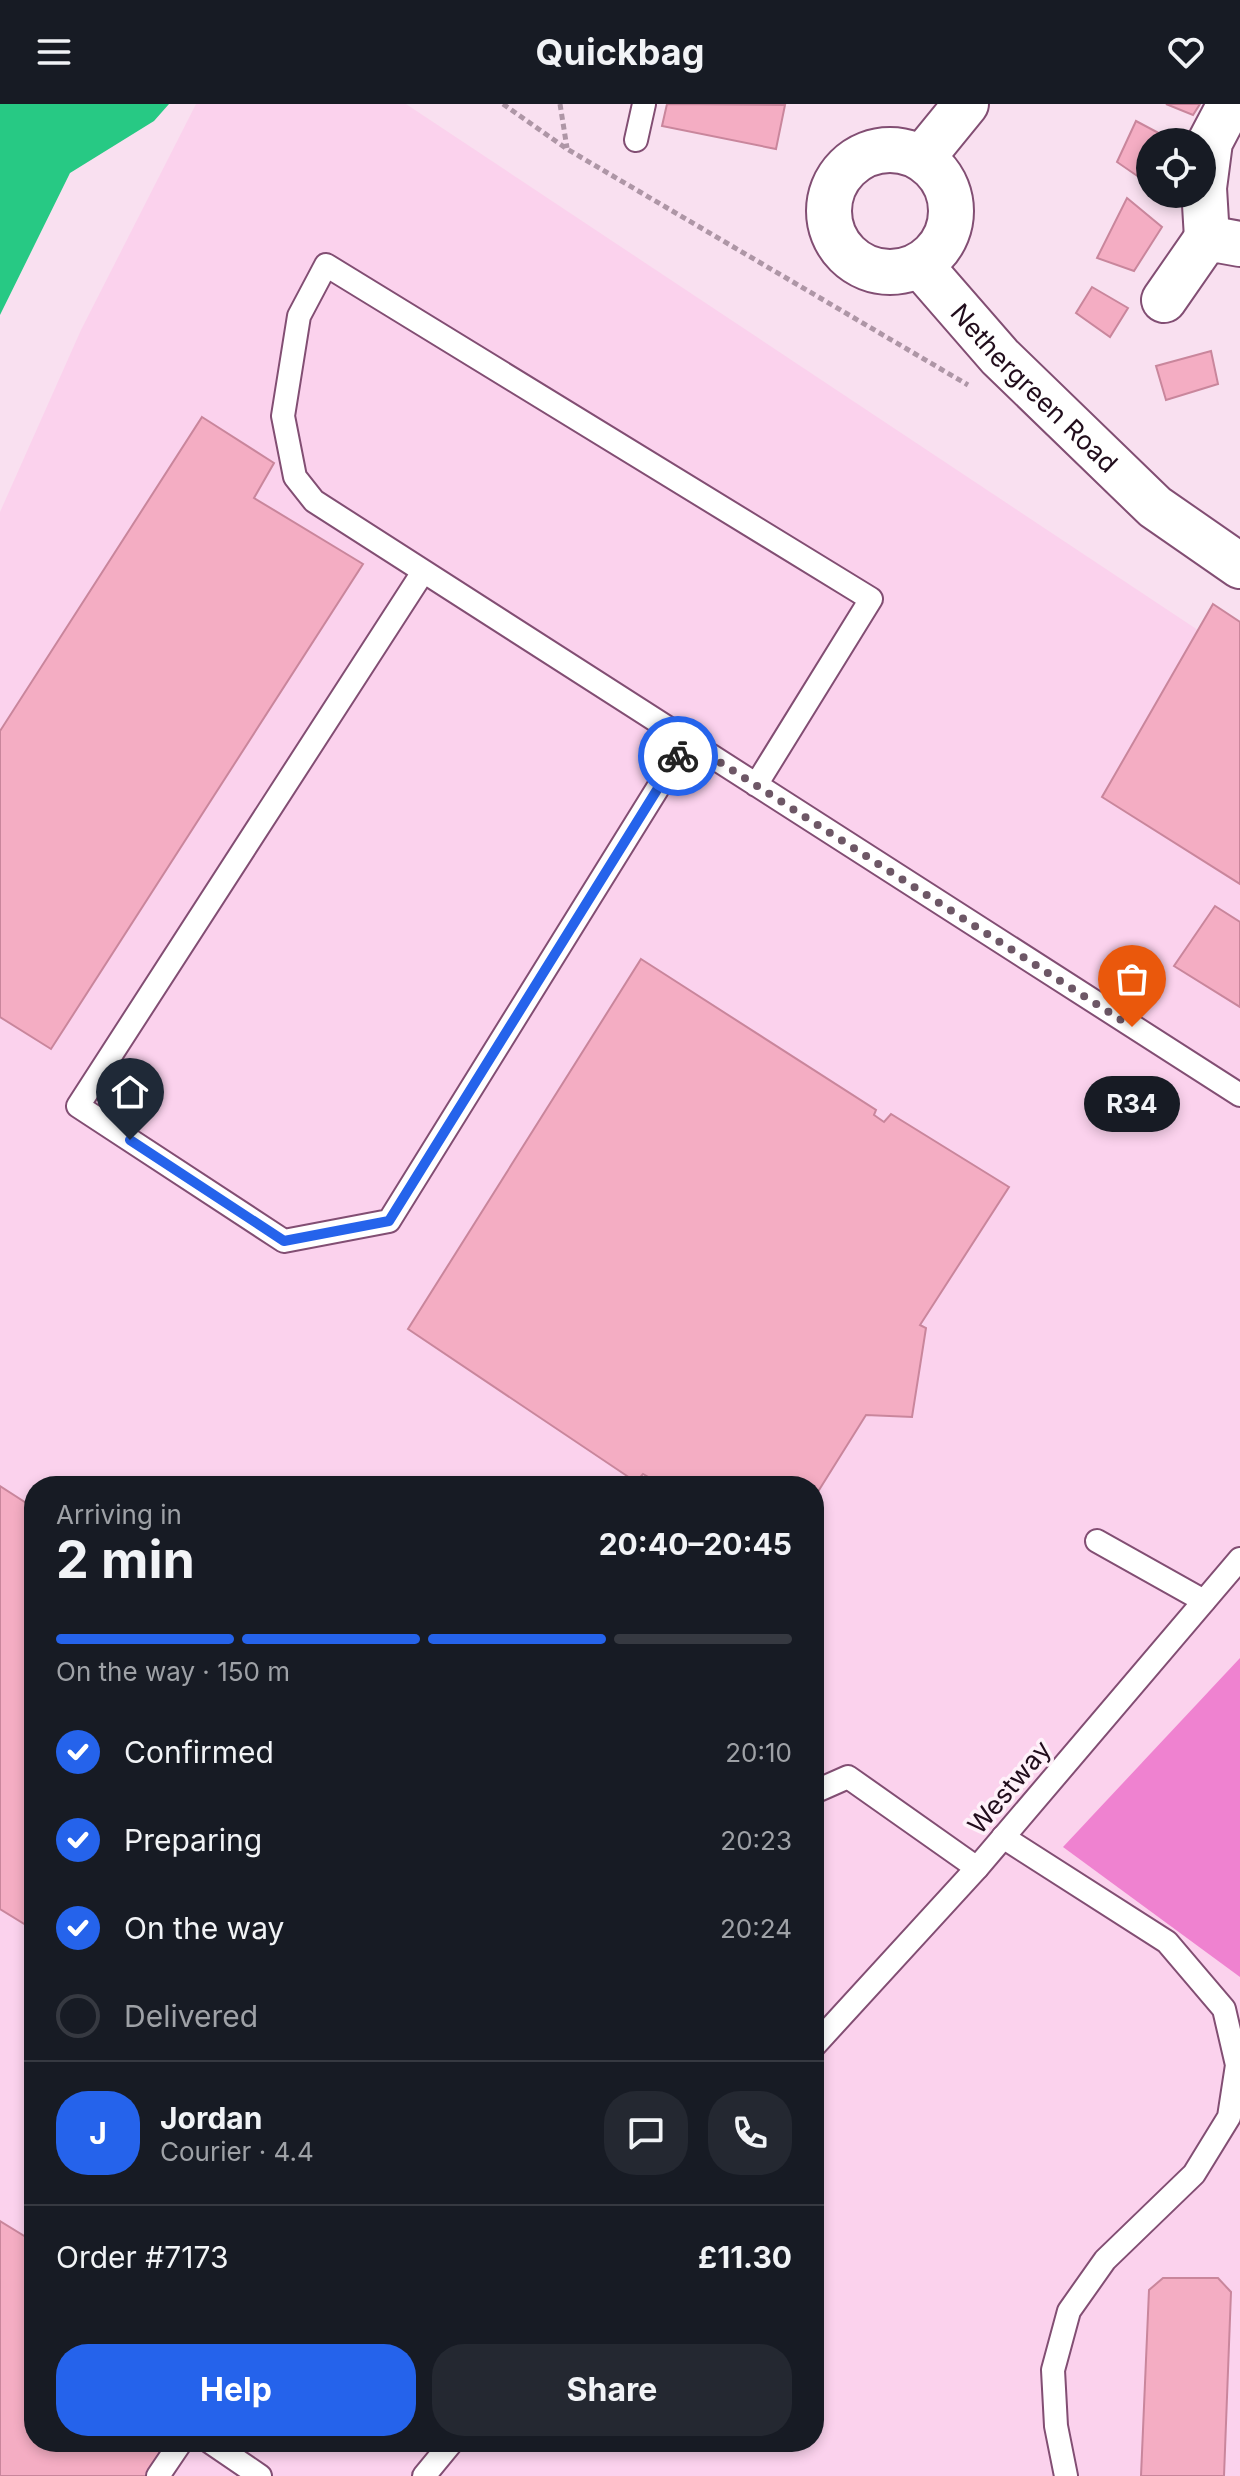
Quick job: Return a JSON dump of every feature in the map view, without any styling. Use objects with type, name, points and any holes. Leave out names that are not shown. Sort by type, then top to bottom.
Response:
[{"type":"street","points":[[922,158],[966,104]]},
{"type":"street","points":[[1164,300],[1224,241],[1204,188],[1210,142],[1230,104]]},
{"type":"street","points":[[881,150],[902,150],[922,158],[947,185],[951,222],[945,239],[934,254],[920,265],[899,271],[878,271],[858,263],[842,249],[832,230],[828,209],[838,179],[860,157],[881,150]]},
{"type":"street","name":"Nethergreen Road","points":[[920,265],[1000,357],[1155,507],[1240,566]]},
{"type":"lane","points":[[636,140],[644,104]]},
{"type":"lane","points":[[756,785],[871,599],[326,265],[299,316],[283,416],[295,477],[314,501],[423,572],[1240,1095]]},
{"type":"lane","points":[[423,572],[78,1106],[284,1241],[389,1221],[687,741]]},
{"type":"lane","points":[[1097,1541],[1204,1601]]},
{"type":"lane","name":"Westway","points":[[824,2035],[977,1868],[1240,1559]]},
{"type":"lane","points":[[824,1788],[848,1777],[977,1868]]},
{"type":"lane","points":[[1003,1837],[1167,1942],[1224,2009],[1237,2065],[1236,2102],[1194,2174],[1105,2260],[1069,2311],[1053,2370],[1056,2426],[1066,2476]]},
{"type":"lane","points":[[158,2476],[174,2452]]},
{"type":"lane","points":[[225,2452],[260,2476]]},
{"type":"lane","points":[[424,2476],[444,2452]]},
{"type":"path","points":[[503,104],[567,149],[988,397],[1000,357]]},
{"type":"path","points":[[560,104],[567,149]]},
{"type":"shaded area","points":[[0,104],[169,104],[154,121],[70,173],[0,315]]},
{"type":"shaded area","points":[[196,104],[406,104],[1240,658],[1240,2476],[0,2476],[0,512],[81,330]]},
{"type":"shaded area","points":[[1240,1658],[1240,1977],[1063,1847]]},
{"type":"building","points":[[667,104],[785,105],[776,149],[662,126]]},
{"type":"building","points":[[1166,104],[1200,104],[1193,115]]},
{"type":"building","points":[[1136,121],[1149,128],[1136,128],[1136,175],[1117,162]]},
{"type":"building","points":[[1127,198],[1162,227],[1134,271],[1097,258]]},
{"type":"building","points":[[1092,287],[1128,308],[1110,337],[1076,313]]},
{"type":"building","points":[[1211,351],[1218,384],[1166,400],[1156,366]]},
{"type":"building","points":[[202,417],[274,463],[254,498],[363,564],[51,1049],[0,1017],[0,731]]},
{"type":"building","points":[[1213,604],[1240,622],[1240,884],[1102,797]]},
{"type":"building","points":[[1215,906],[1240,922],[1240,1007],[1174,966]]},
{"type":"building","points":[[641,959],[876,1110],[874,1115],[884,1122],[891,1114],[1009,1187],[920,1325],[926,1328],[912,1417],[866,1415],[824,1482],[824,1476],[627,1476],[408,1329]]},
{"type":"building","points":[[0,1486],[24,1502],[24,1924],[0,1909]]},
{"type":"building","points":[[0,2221],[24,2236],[24,2452],[162,2452],[147,2476],[0,2476]]},
{"type":"building","points":[[1163,2278],[1218,2278],[1231,2292],[1224,2476],[1141,2476],[1149,2290]]},
{"type":"way so far","points":[[678,756],[687,741],[1132,1027]]},
{"type":"place","name":"R34","points":[[1132,1027]]},
{"type":"route","points":[[130,1140],[284,1241],[389,1221],[678,756]]}]
